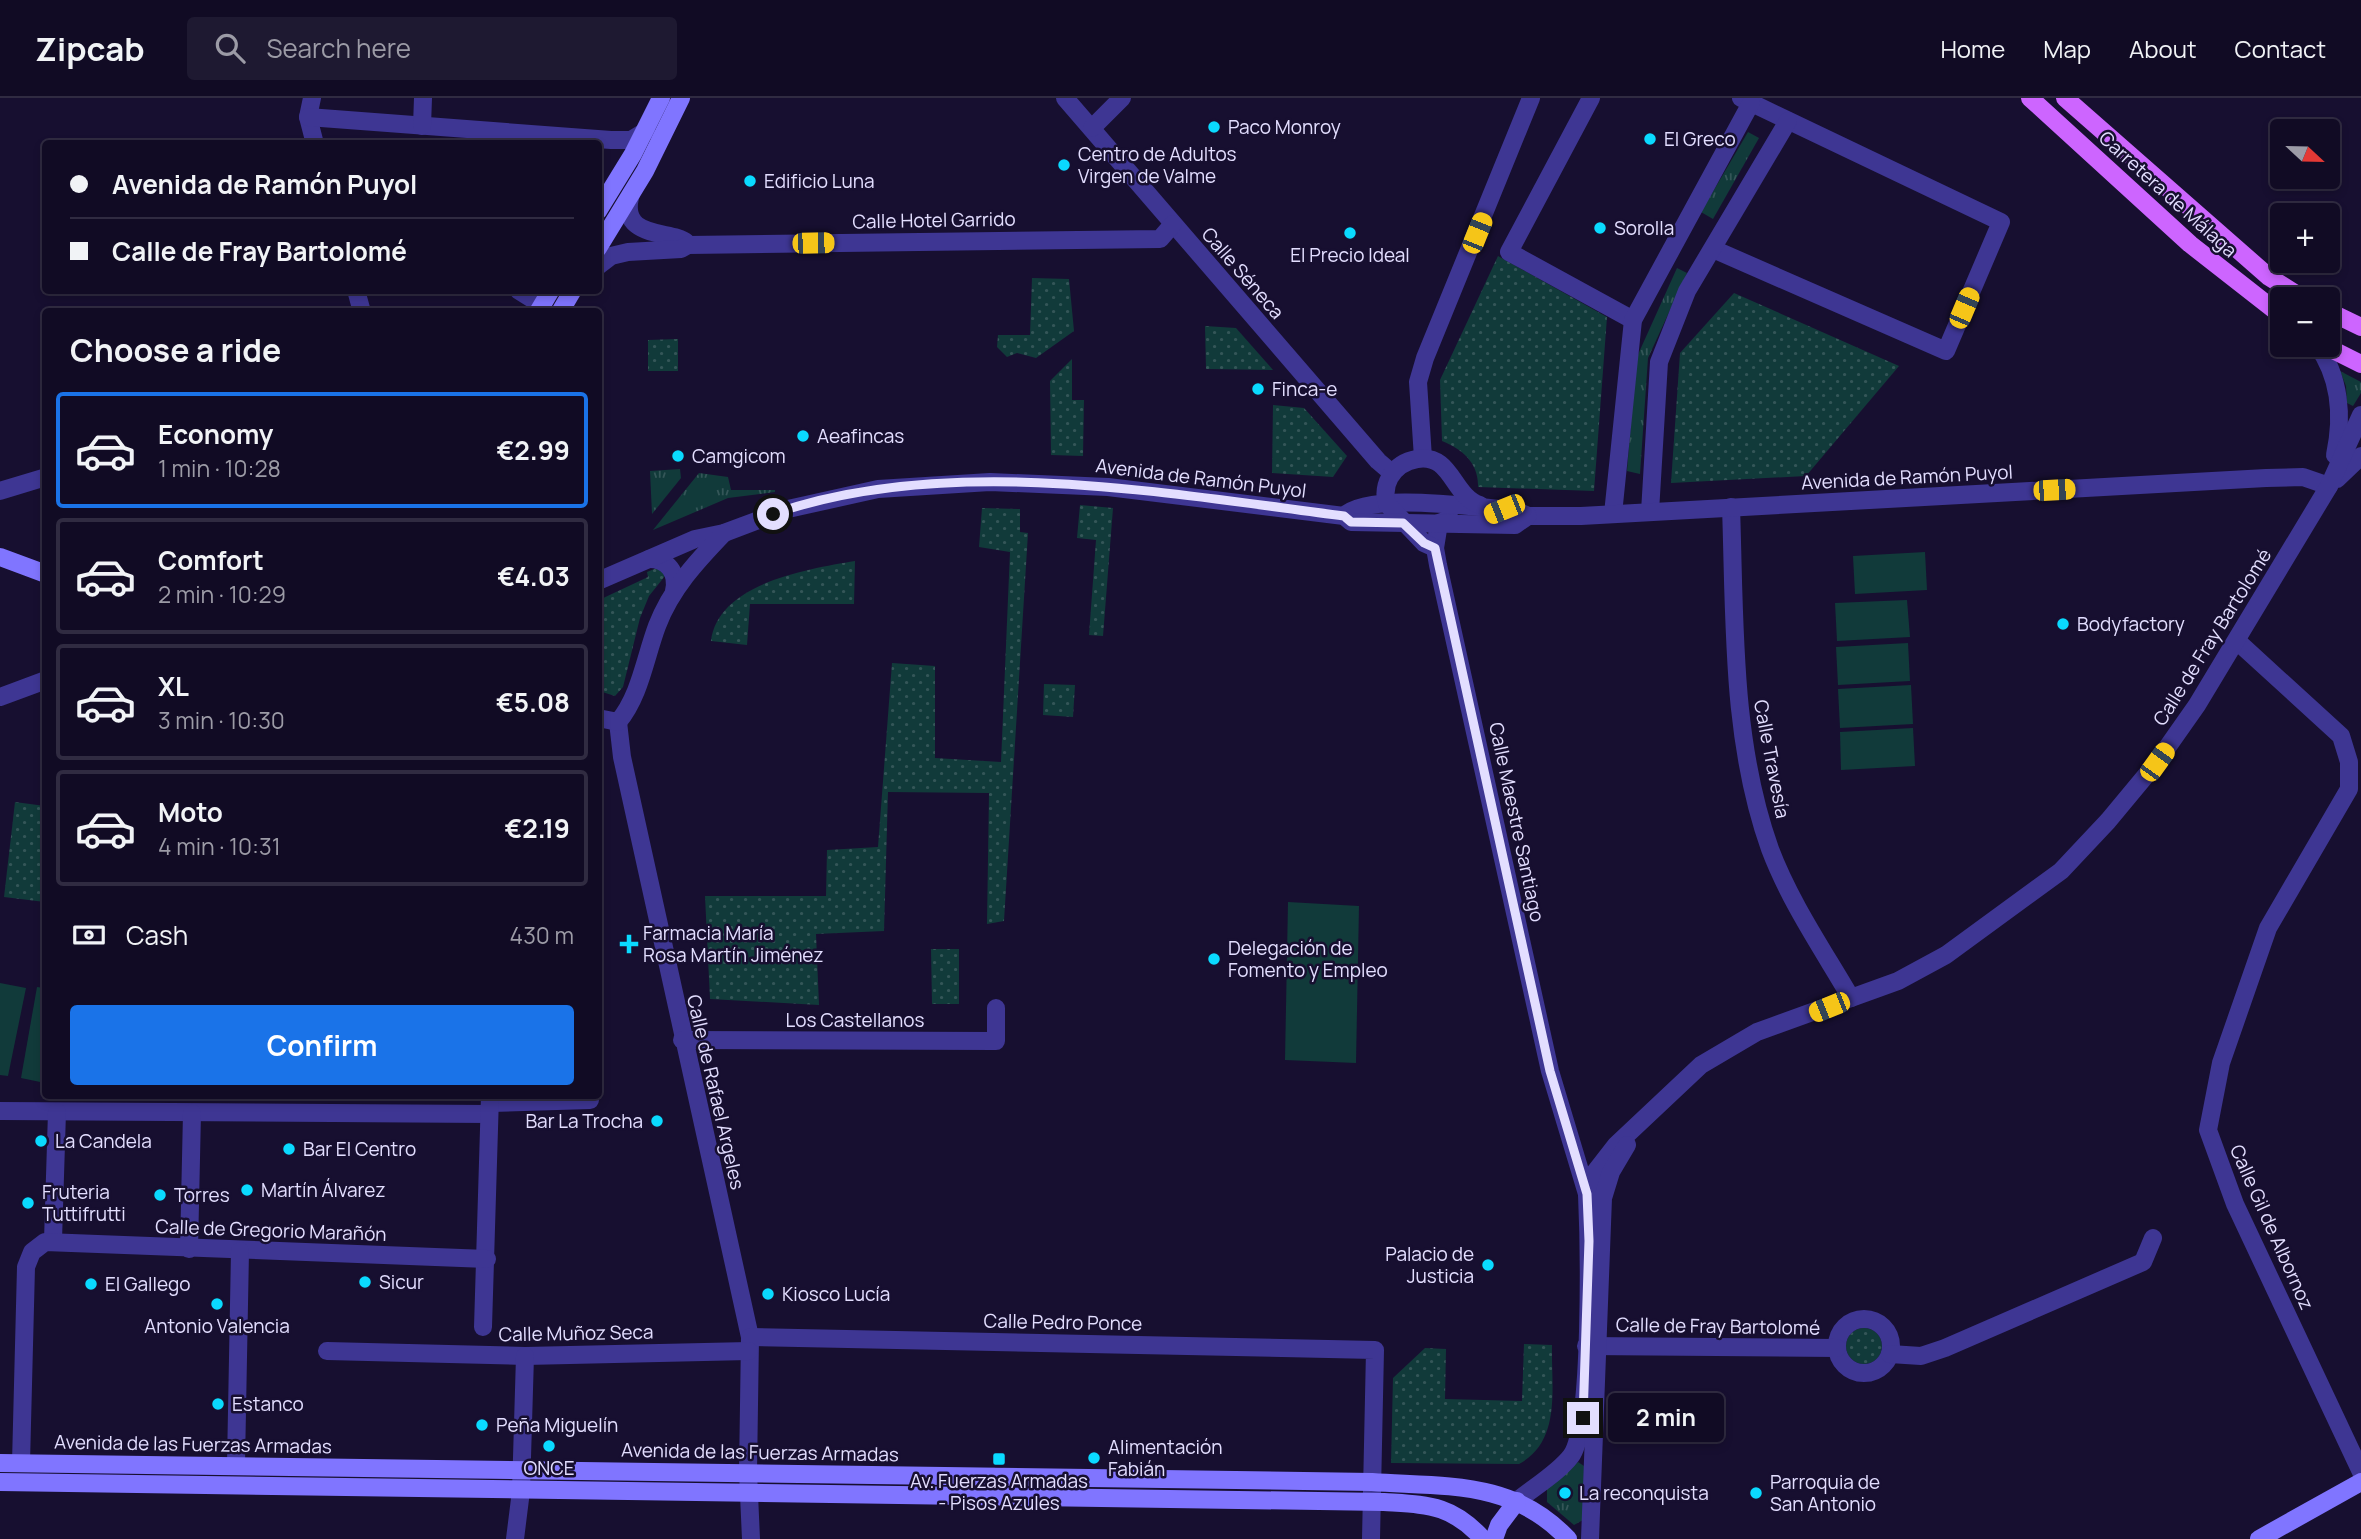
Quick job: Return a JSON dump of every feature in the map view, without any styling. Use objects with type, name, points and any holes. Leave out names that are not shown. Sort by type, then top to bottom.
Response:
[{"type":"main road","points":[[602,204],[646,131],[661,98]]},
{"type":"main road","points":[[602,241],[631,194],[681,98]]},
{"type":"main road","name":"Carretera de Málaga","points":[[2030,98],[2190,244],[2270,307]]},
{"type":"main road","name":"Carretera de Málaga","points":[[2065,98],[2269,277],[2285,287]]},
{"type":"main road","points":[[2340,317],[2361,327]]},
{"type":"main road","points":[[2340,354],[2361,364]]},
{"type":"main road","points":[[0,557],[42,573]]},
{"type":"main road","points":[[0,569],[42,584]]},
{"type":"main road","name":"Avenida de las Fuerzas Armadas","points":[[0,1463],[236,1464],[1372,1482],[1495,1492],[1546,1519],[1568,1539]]},
{"type":"main road","points":[[0,1482],[1371,1502],[1435,1506],[1455,1513],[1483,1539]]},
{"type":"main road","points":[[2259,1539],[2361,1482]]},
{"type":"main road","points":[[1494,1539],[1499,1525],[1517,1502]]},
{"type":"street","points":[[312,98],[309,117],[314,140]]},
{"type":"street","points":[[422,126],[424,98]]},
{"type":"street","name":"Calle Séneca","points":[[1065,98],[1378,461],[1392,472]]},
{"type":"street","points":[[1092,128],[1122,98]]},
{"type":"street","points":[[1435,548],[1424,543],[1403,523],[1387,504],[1385,489],[1392,472],[1401,464],[1423,458],[1418,382],[1425,358],[1531,98]]},
{"type":"street","points":[[1591,98],[1509,252],[1633,320]]},
{"type":"street","points":[[1613,514],[1633,320],[1746,101],[2001,222],[1946,351],[1713,248]]},
{"type":"street","points":[[309,117],[611,140],[631,140],[646,131]]},
{"type":"street","points":[[1650,512],[1659,362],[1687,291],[1788,121]]},
{"type":"street","name":"Calle Hotel Garrido","points":[[631,194],[629,202],[632,218],[648,233],[681,238],[688,244]]},
{"type":"street","name":"Calle Hotel Garrido","points":[[602,263],[611,256],[681,249],[688,244],[1160,239],[1173,224]]},
{"type":"street","points":[[526,294],[544,303]]},
{"type":"street","points":[[2326,357],[2339,405],[2339,438],[2329,486]]},
{"type":"street","points":[[2329,486],[2361,415]]},
{"type":"street","points":[[2329,486],[2361,456]]},
{"type":"street","name":"Avenida de Ramón Puyol","points":[[1423,458],[1445,466],[1463,496],[1528,516],[1613,514],[2302,477],[2329,486]]},
{"type":"street","points":[[0,491],[42,478]]},
{"type":"street","name":"Avenida de Ramón Puyol","points":[[602,579],[695,539],[724,533],[788,509],[878,489],[990,482],[1108,487],[1344,516],[1351,522],[1515,525],[1528,516]]},
{"type":"street","points":[[1439,523],[1453,506],[1457,486]]},
{"type":"street","name":"Calle de Fray Bartolomé","points":[[1590,1539],[1592,1346],[1587,1194],[1602,1163],[1616,1145],[1701,1065],[1726,1048],[1757,1031],[1898,981],[1946,954],[2061,871],[2108,821],[2157,762],[2237,642],[2329,486]]},
{"type":"street","name":"Avenida de Ramón Puyol","points":[[1344,516],[1354,506],[1387,504],[1497,508]]},
{"type":"street","name":"Calle Travesía","points":[[1731,507],[1738,703],[1752,780],[1771,849],[1803,918],[1852,998]]},
{"type":"street","points":[[1439,523],[1458,516],[1486,516],[1497,508]]},
{"type":"street","name":"Calle Maestre Santiago","points":[[1439,523],[1435,548],[1550,1071],[1587,1194]]},
{"type":"street","name":"Avenida de Ramón Puyol","points":[[618,722],[629,710],[657,624],[674,591],[724,533]]},
{"type":"street","points":[[649,559],[657,559],[671,568],[676,583],[674,591]]},
{"type":"street","name":"Calle Gil de Albornoz","points":[[2237,642],[2341,736],[2349,762],[2349,789],[2268,928],[2221,1063],[2208,1130],[2235,1204],[2361,1472]]},
{"type":"street","points":[[0,697],[42,681]]},
{"type":"street","points":[[602,719],[618,722]]},
{"type":"street","name":"Calle de Rafael Argeles","points":[[618,722],[622,757],[682,1040],[750,1344],[748,1493],[751,1539]]},
{"type":"street","name":"Los Castellanos","points":[[682,1040],[996,1041],[996,1008]]},
{"type":"street","points":[[0,1111],[192,1113],[590,1100]]},
{"type":"street","points":[[483,1328],[490,1104]]},
{"type":"street","points":[[21,1463],[26,1267],[37,1246],[53,1240],[57,1112]]},
{"type":"street","points":[[189,1249],[192,1113]]},
{"type":"street","name":"Calle de Fray Bartolomé","points":[[1495,1492],[1535,1485],[1571,1457],[1579,1438],[1592,1346],[1603,1198],[1612,1172],[1640,1124]]},
{"type":"street","points":[[1890,1354],[1921,1356],[1945,1348],[2143,1262],[2152,1238]]},
{"type":"street","name":"Calle de Gregorio Marañón","points":[[53,1240],[189,1249],[487,1259]]},
{"type":"street","points":[[236,1464],[240,1251]]},
{"type":"street","points":[[1867,1319],[1884,1328],[1891,1345],[1890,1354],[1879,1369],[1861,1373],[1844,1365],[1837,1348],[1842,1330],[1858,1320],[1867,1319]]},
{"type":"street","name":"Calle Pedro Ponce","points":[[750,1344],[1375,1350],[1372,1482]]},
{"type":"street","name":"Calle Muñoz Seca","points":[[327,1351],[525,1356],[750,1344]]},
{"type":"street","name":"Calle de Fray Bartolomé","points":[[1592,1346],[1837,1348]]},
{"type":"street","points":[[515,1539],[521,1491],[525,1356]]},
{"type":"street","points":[[1371,1539],[1372,1482]]},
{"type":"street","points":[[1517,1502],[1535,1485]]},
{"type":"green space","points":[[1748,132],[1759,138],[1713,219],[1701,212]]},
{"type":"green space","points":[[1498,256],[1607,317],[1594,491],[1478,487],[1476,471],[1468,458],[1442,441],[1440,380]]},
{"type":"green space","points":[[1677,268],[1687,273],[1648,358],[1640,474],[1627,471],[1636,359]]},
{"type":"green space","points":[[1032,278],[1069,279],[1074,331],[1036,358],[1017,353],[1007,357],[997,347],[998,335],[1030,335]]},
{"type":"green space","points":[[1734,293],[1899,366],[1806,476],[1671,483],[1680,353]]},
{"type":"green space","points":[[1205,326],[1236,328],[1273,370],[1206,369]]},
{"type":"green space","points":[[678,339],[678,371],[648,371],[648,340]]},
{"type":"green space","points":[[1072,359],[1072,400],[1084,400],[1083,456],[1051,455],[1050,381]]},
{"type":"green space","points":[[2340,371],[2361,382],[2361,393],[2353,406],[2347,403],[2346,386]]},
{"type":"green space","points":[[1273,405],[1304,408],[1347,456],[1333,477],[1272,473]]},
{"type":"green space","points":[[680,469],[681,478],[652,514],[650,471]]},
{"type":"green space","points":[[699,473],[728,477],[731,490],[775,492],[728,498],[653,530]]},
{"type":"green space","points":[[1080,505],[1113,508],[1103,636],[1089,635],[1096,540],[1077,538]]},
{"type":"green space","points":[[982,508],[1020,509],[1020,532],[1028,533],[1004,921],[987,924],[989,793],[888,792],[884,931],[816,934],[819,1005],[710,999],[705,896],[826,896],[827,850],[878,847],[892,663],[935,666],[935,758],[1001,762],[1010,552],[979,547]]},
{"type":"green space","points":[[1925,552],[1927,590],[1855,594],[1853,556]]},
{"type":"green space","points":[[855,561],[854,604],[750,604],[747,645],[711,641],[717,621],[730,605],[747,592],[791,575]]},
{"type":"green space","points":[[659,567],[665,576],[649,596],[640,618],[623,687],[615,696],[602,692],[602,599],[648,577],[647,572]]},
{"type":"green space","points":[[1907,600],[1910,637],[1837,641],[1835,603]]},
{"type":"green space","points":[[1908,643],[1910,681],[1838,685],[1836,647]]},
{"type":"green space","points":[[1044,684],[1075,685],[1073,717],[1043,715]]},
{"type":"green space","points":[[1911,685],[1913,724],[1840,728],[1838,689]]},
{"type":"green space","points":[[1913,728],[1915,766],[1841,770],[1840,732]]},
{"type":"green space","points":[[15,802],[42,806],[42,902],[4,897]]},
{"type":"green space","points":[[1288,902],[1359,906],[1356,1063],[1285,1060]]},
{"type":"green space","points":[[931,949],[959,949],[959,1004],[932,1004]]},
{"type":"green space","points":[[0,983],[26,988],[8,1076],[0,1075]]},
{"type":"green space","points":[[37,987],[42,988],[42,1082],[21,1078]]},
{"type":"green space","points":[[1864,1328],[1877,1333],[1882,1346],[1877,1359],[1864,1364],[1851,1359],[1846,1346],[1851,1333]]},
{"type":"green space","points":[[1524,1344],[1552,1345],[1551,1412],[1542,1442],[1533,1454],[1519,1464],[1391,1463],[1393,1378],[1425,1348],[1446,1349],[1445,1399],[1522,1401]]},
{"type":"green space","points":[[1578,1462],[1584,1466],[1583,1520],[1574,1525],[1547,1502],[1547,1487]]},
{"type":"place","name":"Paco Monroy","points":[[1214,127]]},
{"type":"place","name":"El Greco","points":[[1650,139]]},
{"type":"place","name":"Centro de Adultos Virgen de Valme","points":[[1064,165]]},
{"type":"place","name":"Edificio Luna","points":[[750,181]]},
{"type":"place","name":"Sorolla","points":[[1600,228]]},
{"type":"place","name":"El Precio Ideal","points":[[1350,233]]},
{"type":"place","name":"Finca-e","points":[[1258,389]]},
{"type":"place","name":"Aeafincas","points":[[803,436]]},
{"type":"place","name":"Camgicom","points":[[678,456]]},
{"type":"place","name":"Bodyfactory","points":[[2063,624]]},
{"type":"place","name":"Farmacia María Rosa Martín Jiménez","points":[[629,944]]},
{"type":"place","name":"Delegación de Fomento y Empleo","points":[[1214,959]]},
{"type":"place","name":"Bar La Trocha","points":[[657,1121]]},
{"type":"place","name":"La Candela","points":[[41,1141]]},
{"type":"place","name":"Bar El Centro","points":[[289,1149]]},
{"type":"place","name":"Martín Álvarez","points":[[247,1190]]},
{"type":"place","name":"Torres","points":[[160,1195]]},
{"type":"place","name":"Fruteria Tuttifrutti","points":[[28,1203]]},
{"type":"place","name":"Palacio de Justicia","points":[[1488,1265]]},
{"type":"place","name":"Sicur","points":[[365,1282]]},
{"type":"place","name":"El Gallego","points":[[91,1284]]},
{"type":"place","name":"Kiosco Lucía","points":[[768,1294]]},
{"type":"place","name":"Antonio Valencia","points":[[217,1304]]},
{"type":"place","name":"Estanco","points":[[218,1404]]},
{"type":"place","name":"Peña Miguelín","points":[[482,1425]]},
{"type":"place","name":"ONCE","points":[[549,1446]]},
{"type":"place","name":"Alimentación Fabián","points":[[1094,1458]]},
{"type":"place","name":"Av. Fuerzas Armadas - Pisos Azules","points":[[999,1459]]},
{"type":"place","name":"La reconquista","points":[[1565,1493]]},
{"type":"place","name":"Parroquia de San Antonio","points":[[1756,1493]]},
{"type":"route","points":[[773,514],[878,489],[990,482],[1108,487],[1344,516],[1351,522],[1403,523],[1424,543],[1435,548],[1550,1071],[1587,1194],[1589,1241],[1583,1418]]}]
